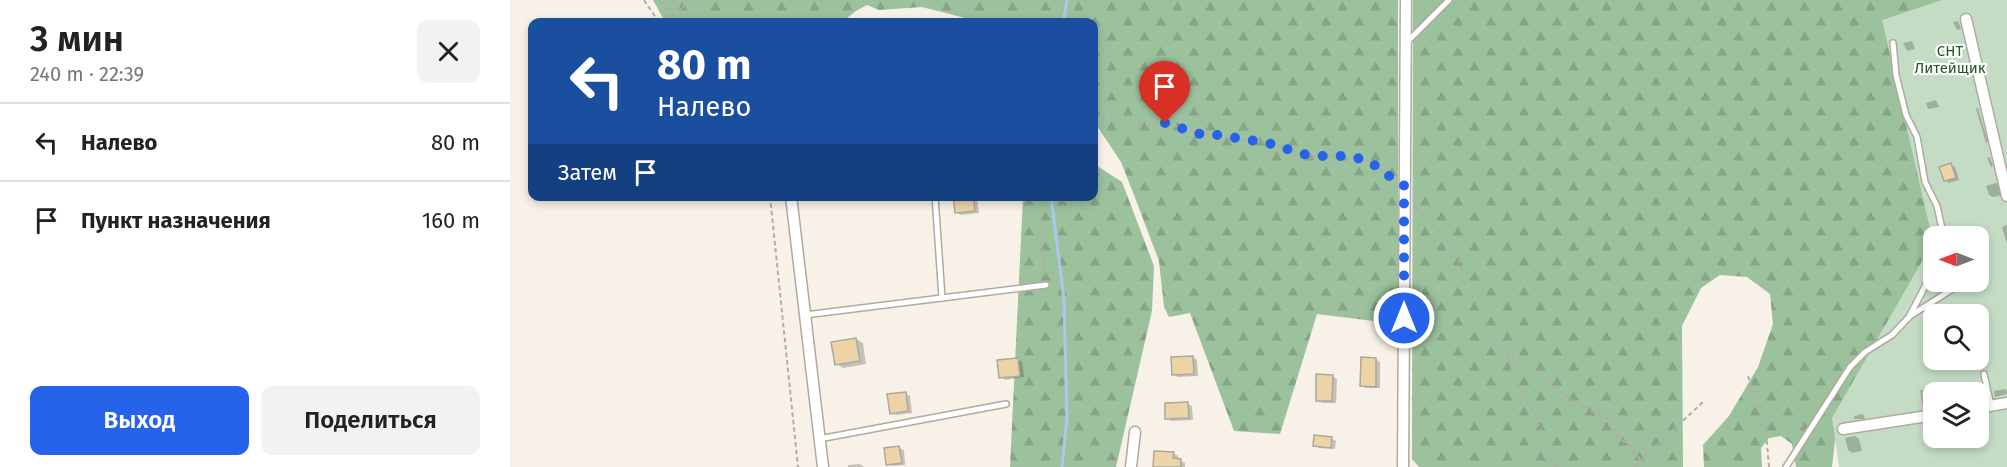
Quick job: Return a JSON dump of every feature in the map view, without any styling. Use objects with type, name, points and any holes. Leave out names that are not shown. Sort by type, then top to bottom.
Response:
[{"type":"street","points":[[1403,467],[1406,0]]},
{"type":"street","points":[[1966,19],[2007,196]]},
{"type":"street","points":[[791,201],[823,467]]},
{"type":"street","points":[[1991,406],[2007,403]]},
{"type":"street","points":[[1843,429],[1923,417]]},
{"type":"street","points":[[1131,467],[1135,432]]},
{"type":"lane","points":[[1406,42],[1449,0]]},
{"type":"lane","points":[[1893,43],[1896,75],[1906,115],[1917,137],[1925,182],[1937,206],[1941,226]]},
{"type":"lane","points":[[935,201],[942,298]]},
{"type":"lane","points":[[804,315],[1046,285]]},
{"type":"lane","points":[[1910,316],[1923,291]]},
{"type":"lane","points":[[1786,467],[1850,367],[1865,352],[1892,335],[1910,316],[1948,292]]},
{"type":"lane","points":[[1984,374],[1991,406]]},
{"type":"lane","points":[[819,439],[1006,404]]},
{"type":"path","points":[[644,0],[656,18]]},
{"type":"path","points":[[660,0],[662,4],[674,11],[682,8]]},
{"type":"path","points":[[679,18],[686,0]]},
{"type":"path","points":[[694,0],[711,18]]},
{"type":"path","points":[[1098,118],[1111,118],[1144,126],[1165,123],[1203,135],[1218,135],[1268,143],[1302,154],[1362,159],[1369,161],[1404,185]]},
{"type":"path","points":[[771,201],[798,467]]},
{"type":"path","points":[[1039,201],[1046,285]]},
{"type":"path","points":[[1412,202],[1423,217],[1449,242],[1455,252],[1465,282],[1493,341],[1501,350],[1507,352],[1574,402],[1607,418],[1618,436],[1629,445],[1646,467]]},
{"type":"path","points":[[1507,352],[1515,381],[1536,419],[1555,467]]},
{"type":"path","points":[[1748,376],[1765,421],[1769,467]]},
{"type":"path","points":[[1634,467],[1706,400]]},
{"type":"green space","points":[[653,0],[1398,0],[1398,324],[1317,314],[1280,434],[1234,431],[1190,313],[1169,317],[1164,307],[1159,261],[1121,162],[1098,126],[1098,18],[965,18],[922,7],[879,10],[867,5],[847,18],[663,18]]},
{"type":"green space","points":[[1413,0],[1960,0],[1935,226],[1923,226],[1923,292],[1932,292],[1929,304],[1923,304],[1923,324],[1837,423],[1832,467],[1796,467],[1792,444],[1781,436],[1769,438],[1761,448],[1762,467],[1704,467],[1703,445],[1729,416],[1758,367],[1773,324],[1770,294],[1747,277],[1720,275],[1701,288],[1682,326],[1683,467],[1419,467],[1412,459]]},
{"type":"green space","name":"СНТ Литейщик","points":[[1942,0],[2007,0],[2007,467],[1839,467],[1832,418],[1923,259],[1923,292],[1989,292],[1989,226],[1929,226],[1882,20]]},
{"type":"green space","points":[[1098,167],[1122,182],[1154,266],[1152,311],[1116,467],[1010,467],[1023,201],[1098,201]]},
{"type":"building","points":[[1951,163],[1956,178],[1944,181],[1939,167]]},
{"type":"building","points":[[954,201],[974,201],[975,211],[955,213]]},
{"type":"building","points":[[856,338],[860,361],[835,365],[831,342]]},
{"type":"building","points":[[1193,356],[1194,374],[1172,375],[1171,357]]},
{"type":"building","points":[[1361,357],[1376,358],[1376,387],[1360,386]]},
{"type":"building","points":[[1018,358],[1020,376],[999,378],[997,360]]},
{"type":"building","points":[[1316,374],[1333,375],[1332,401],[1316,401]]},
{"type":"building","points":[[906,392],[908,411],[890,414],[887,394]]},
{"type":"building","points":[[1188,402],[1189,418],[1165,419],[1165,403]]},
{"type":"building","points":[[1314,435],[1332,437],[1331,448],[1313,446]]},
{"type":"building","points":[[899,446],[902,463],[886,465],[884,448]]},
{"type":"building","points":[[1154,451],[1174,452],[1173,458],[1181,459],[1181,467],[1153,467]]},
{"type":"waterway","points":[[1064,18],[1067,0]]},
{"type":"waterway","points":[[1052,201],[1064,300],[1067,418],[1062,467]]},
{"type":"route","points":[[1165,123],[1206,136],[1218,135],[1268,143],[1302,154],[1362,159],[1369,161],[1404,185],[1404,318]]}]
